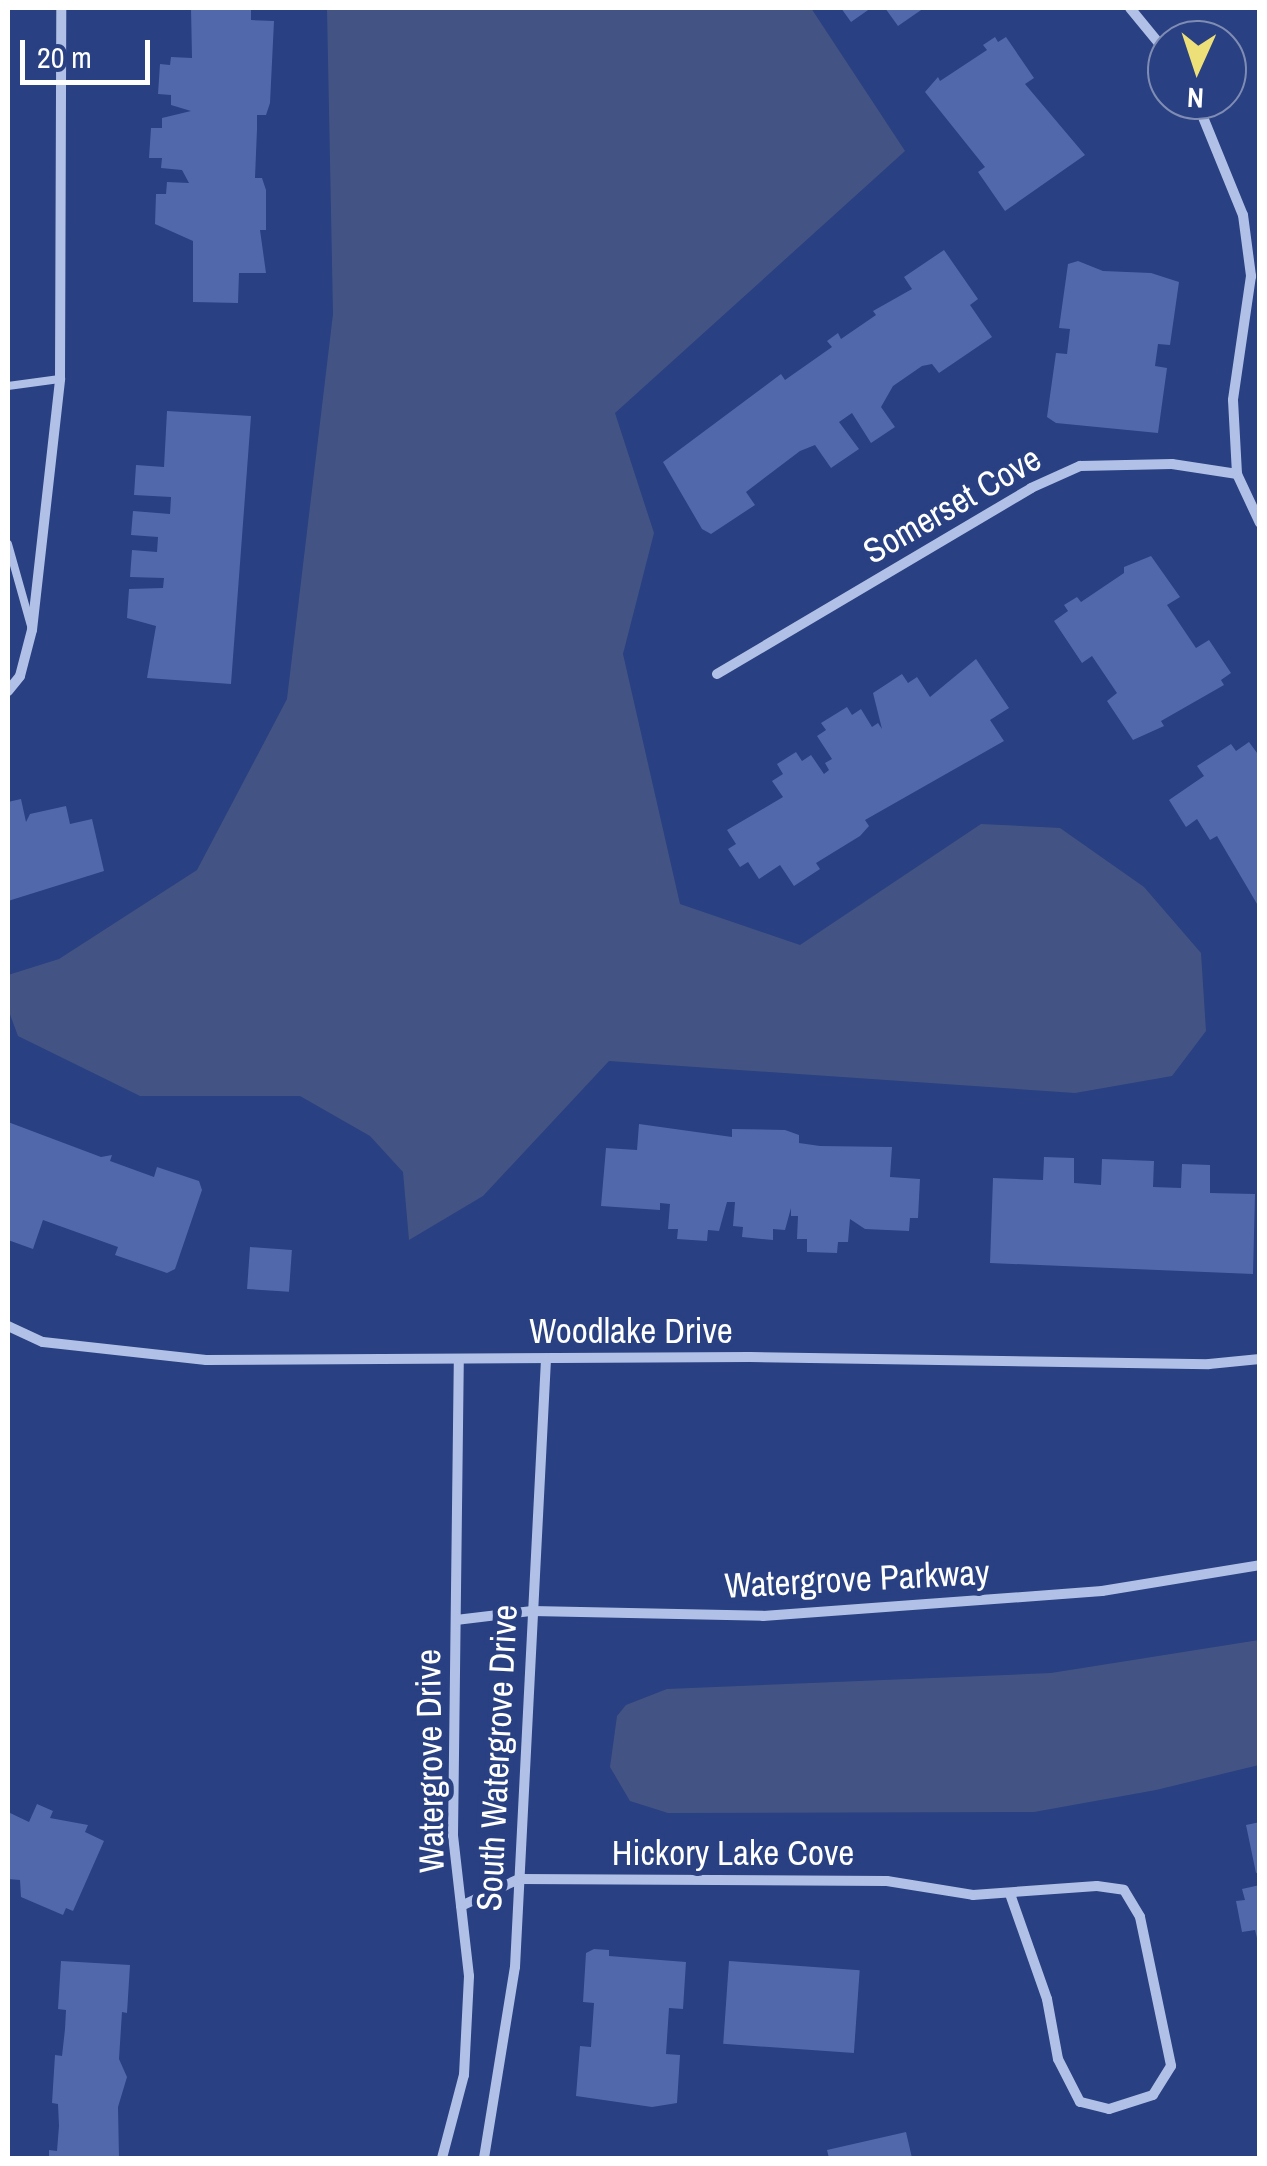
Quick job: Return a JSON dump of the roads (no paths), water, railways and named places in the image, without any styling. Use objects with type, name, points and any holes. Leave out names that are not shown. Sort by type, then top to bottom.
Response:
[{"type":"street","points":[[8,691],[20,676],[32,630],[60,379],[61,8]]},
{"type":"street","points":[[1130,8],[1147,29]]},
{"type":"street","points":[[1204,120],[1242,215],[1251,276],[1233,400],[1237,474],[1260,523]]},
{"type":"street","name":"Somerset Cove","points":[[718,674],[1031,488],[1080,466],[1172,464],[1237,474]]},
{"type":"street","name":"Woodlake Drive","points":[[8,1326],[43,1342],[206,1360],[1209,1364],[1260,1358]]},
{"type":"street","name":"Watergrove Drive","points":[[442,2158],[464,2075],[469,1976],[452,1836],[459,1359]]},
{"type":"street","name":"South Watergrove Drive","points":[[484,2158],[515,1966],[546,1359]]},
{"type":"street","name":"Watergrove Parkway","points":[[456,1620],[532,1610],[763,1616],[1102,1591],[1260,1565]]},
{"type":"street","name":"Hickory Lake Cove","points":[[461,1906],[519,1880],[886,1881],[1010,1894],[1097,1886],[1124,1890],[1140,1917],[1171,2066],[1154,2095],[1109,2108],[1080,2102],[1058,2059],[1047,1999],[1010,1894]]},
{"type":"lane","points":[[8,386],[60,379]]},
{"type":"lane","points":[[8,544],[32,630]]},
{"type":"water","points":[[327,8],[811,8],[905,151],[615,413],[654,533],[623,654],[680,904],[800,945],[981,824],[1060,828],[1144,887],[1201,953],[1206,1031],[1172,1076],[1075,1093],[609,1061],[483,1196],[409,1240],[403,1172],[370,1136],[300,1096],[140,1096],[18,1036],[8,1009],[8,975],[59,959],[197,870],[287,699],[333,314]]},
{"type":"water","points":[[1259,1640],[1259,1765],[1156,1790],[1034,1812],[668,1813],[630,1801],[610,1767],[617,1716],[626,1705],[667,1689],[1051,1673]]}]
